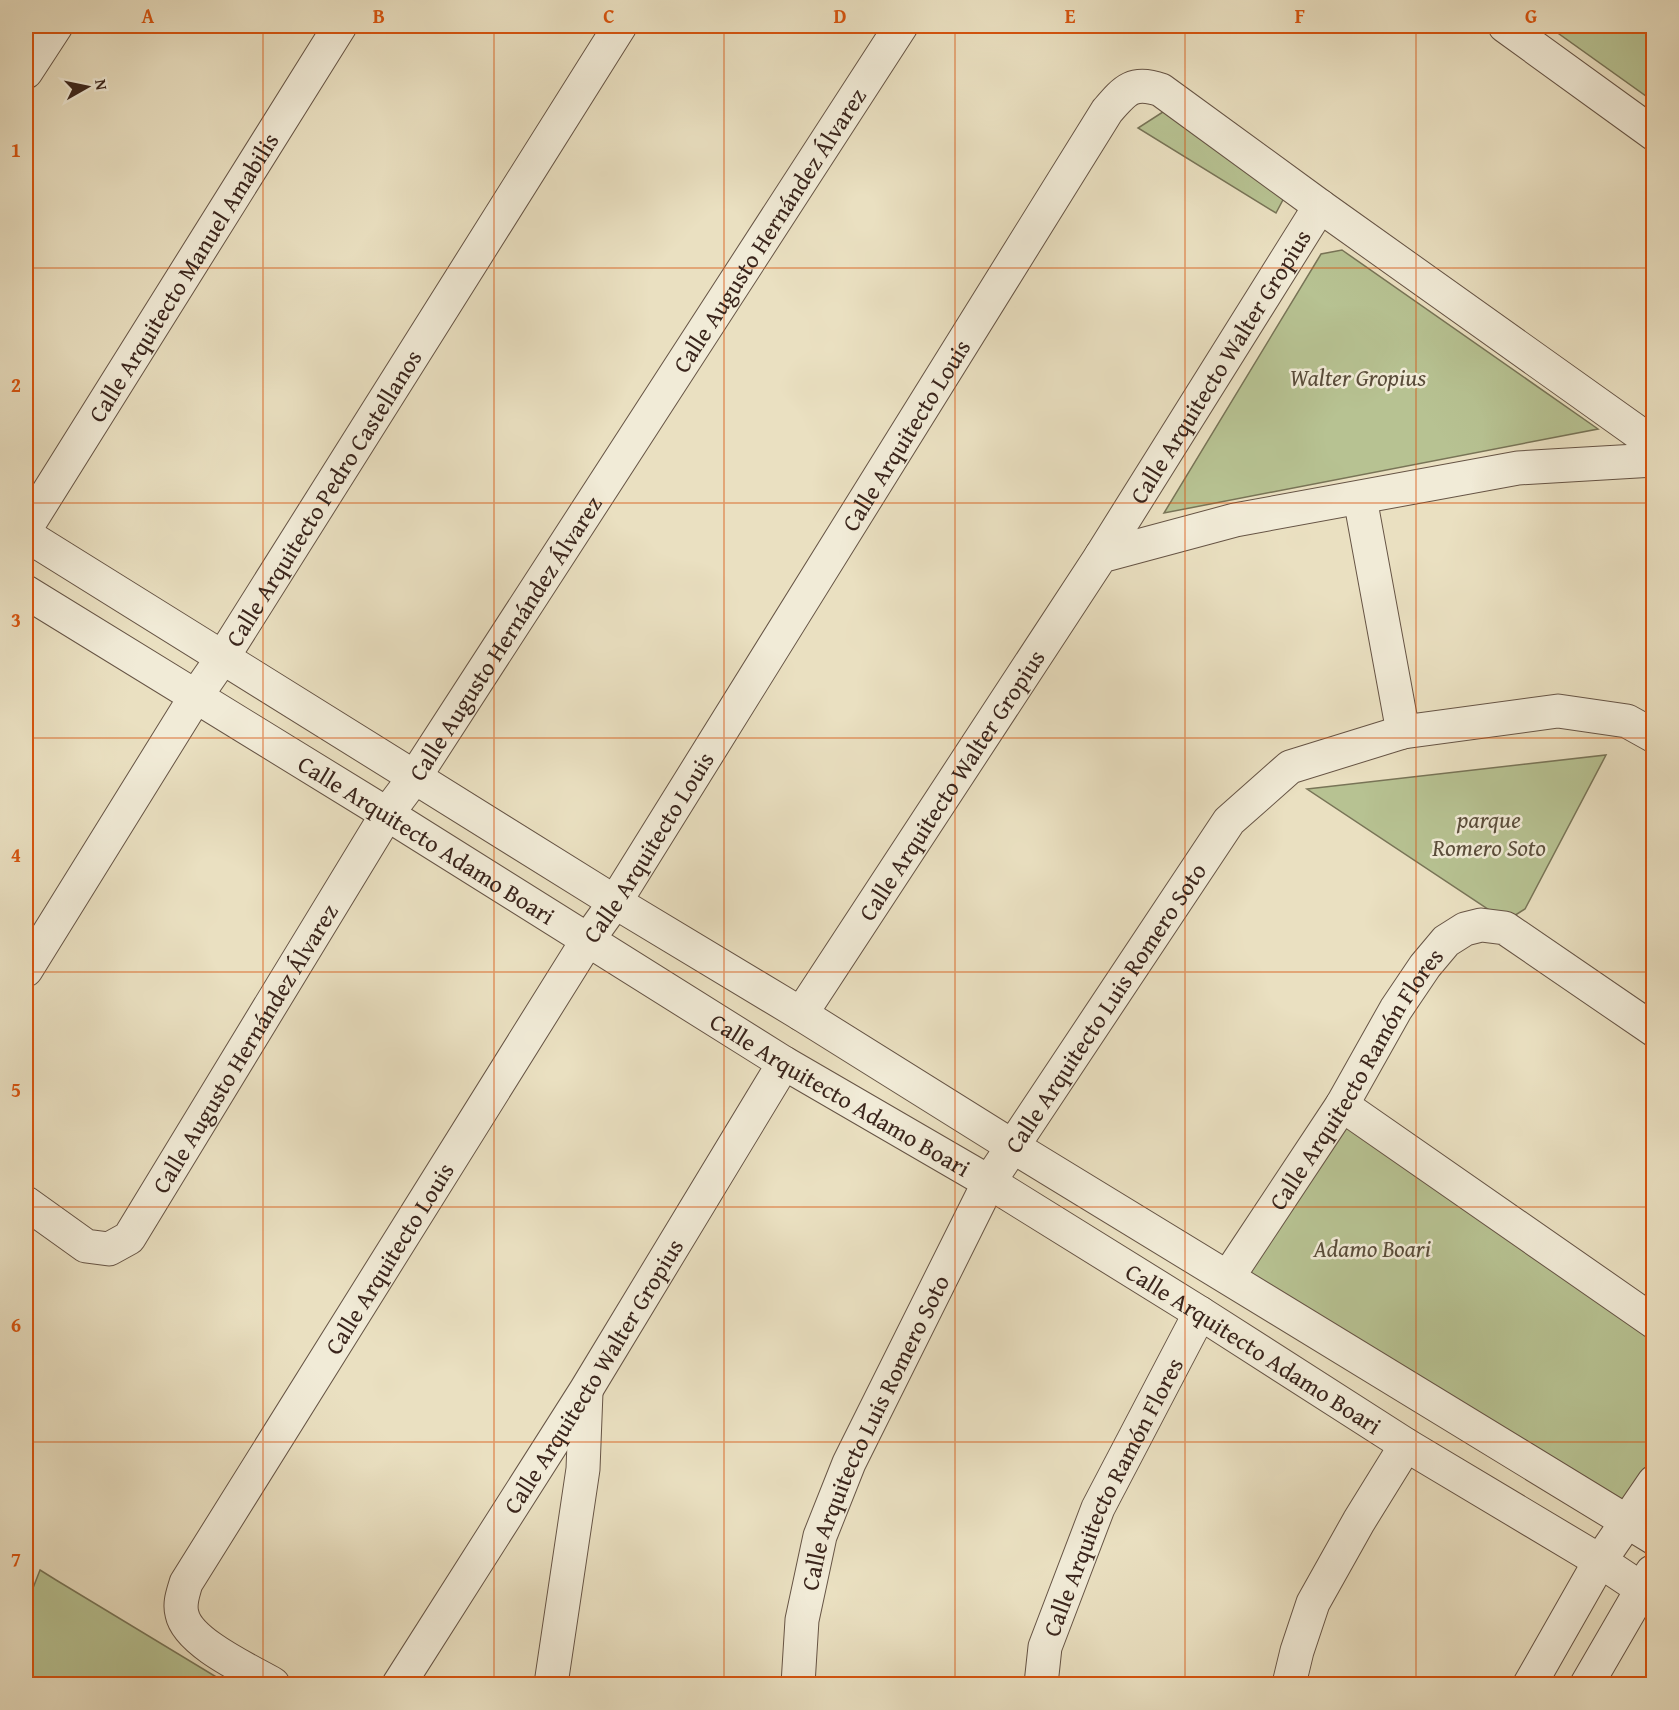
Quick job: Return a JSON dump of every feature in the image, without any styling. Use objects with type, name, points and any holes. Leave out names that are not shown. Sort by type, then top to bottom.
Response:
[{"type":"street","points":[[26,72],[56,26]]},
{"type":"street","name":"Calle Arquitecto Manuel Amabilis","points":[[26,528],[340,26]]},
{"type":"street","name":"Calle Arquitecto Pedro Castellanos","points":[[26,970],[196,696],[223,657],[620,26]]},
{"type":"street","name":"Calle Augusto Hernández Álvarez","points":[[26,1203],[86,1246],[109,1249],[129,1238],[387,814],[414,778],[902,26]]},
{"type":"street","points":[[1505,26],[1653,134]]},
{"type":"street","name":"Calle Arquitecto Walter Gropius","points":[[1136,85],[1148,85],[1161,90],[1653,444]]},
{"type":"street","name":"Calle Arquitecto Louis","points":[[273,1684],[209,1647],[192,1632],[182,1617],[180,1602],[186,1583],[587,941],[615,902],[1107,111],[1120,95],[1136,85]]},
{"type":"street","name":"Calle Arquitecto Walter Gropius","points":[[801,1014],[1101,556],[1320,206]]},
{"type":"street","name":"Calle Arquitecto Walter Gropius","points":[[1101,556],[1235,520],[1518,468],[1653,460]]},
{"type":"street","points":[[1360,498],[1403,732]]},
{"type":"street","name":"Calle Arquitecto Adamo Boari","points":[[26,535],[615,902],[1640,1530]]},
{"type":"street","name":"Calle Arquitecto Adamo Boari","points":[[26,592],[387,814],[784,1063],[989,1182],[1406,1445],[1600,1561],[1649,1585]]},
{"type":"street","name":"Calle Arquitecto Luis Romero Soto","points":[[798,1684],[802,1620],[820,1536],[849,1463],[989,1182],[1229,821],[1290,767],[1403,732],[1558,711],[1627,721],[1653,736]]},
{"type":"street","name":"Calle Arquitecto Ramón Flores","points":[[1228,1277],[1342,1105],[1396,1009],[1425,966],[1446,941],[1465,929],[1481,925],[1505,928],[1653,1030]]},
{"type":"street","name":"Calle Arquitecto Walter Gropius","points":[[399,1684],[586,1390],[784,1063]]},
{"type":"street","points":[[1342,1105],[1653,1322]]},
{"type":"street","name":"Calle Arquitecto Ramón Flores","points":[[1041,1684],[1044,1647],[1098,1508],[1200,1313]]},
{"type":"street","points":[[551,1684],[583,1469],[586,1390]]},
{"type":"street","points":[[1289,1684],[1297,1651],[1313,1604],[1359,1521],[1406,1445]]},
{"type":"street","points":[[1530,1684],[1600,1561],[1640,1530],[1653,1482]]},
{"type":"street","points":[[1587,1684],[1649,1585]]},
{"type":"green space","points":[[1548,26],[1653,26],[1653,101]]},
{"type":"green space","points":[[1166,110],[1285,196],[1276,213],[1138,128]]},
{"type":"green space","name":"Walter Gropius","points":[[1342,250],[1598,429],[1164,513],[1321,254]]},
{"type":"green space","name":"parque Romero Soto","points":[[1606,755],[1525,909],[1506,921],[1307,789]]},
{"type":"green space","name":"Adamo Boari","points":[[1342,1105],[1653,1322],[1653,1482],[1627,1522],[1228,1277]]},
{"type":"green space","points":[[40,1570],[228,1684],[26,1684],[26,1606]]}]
